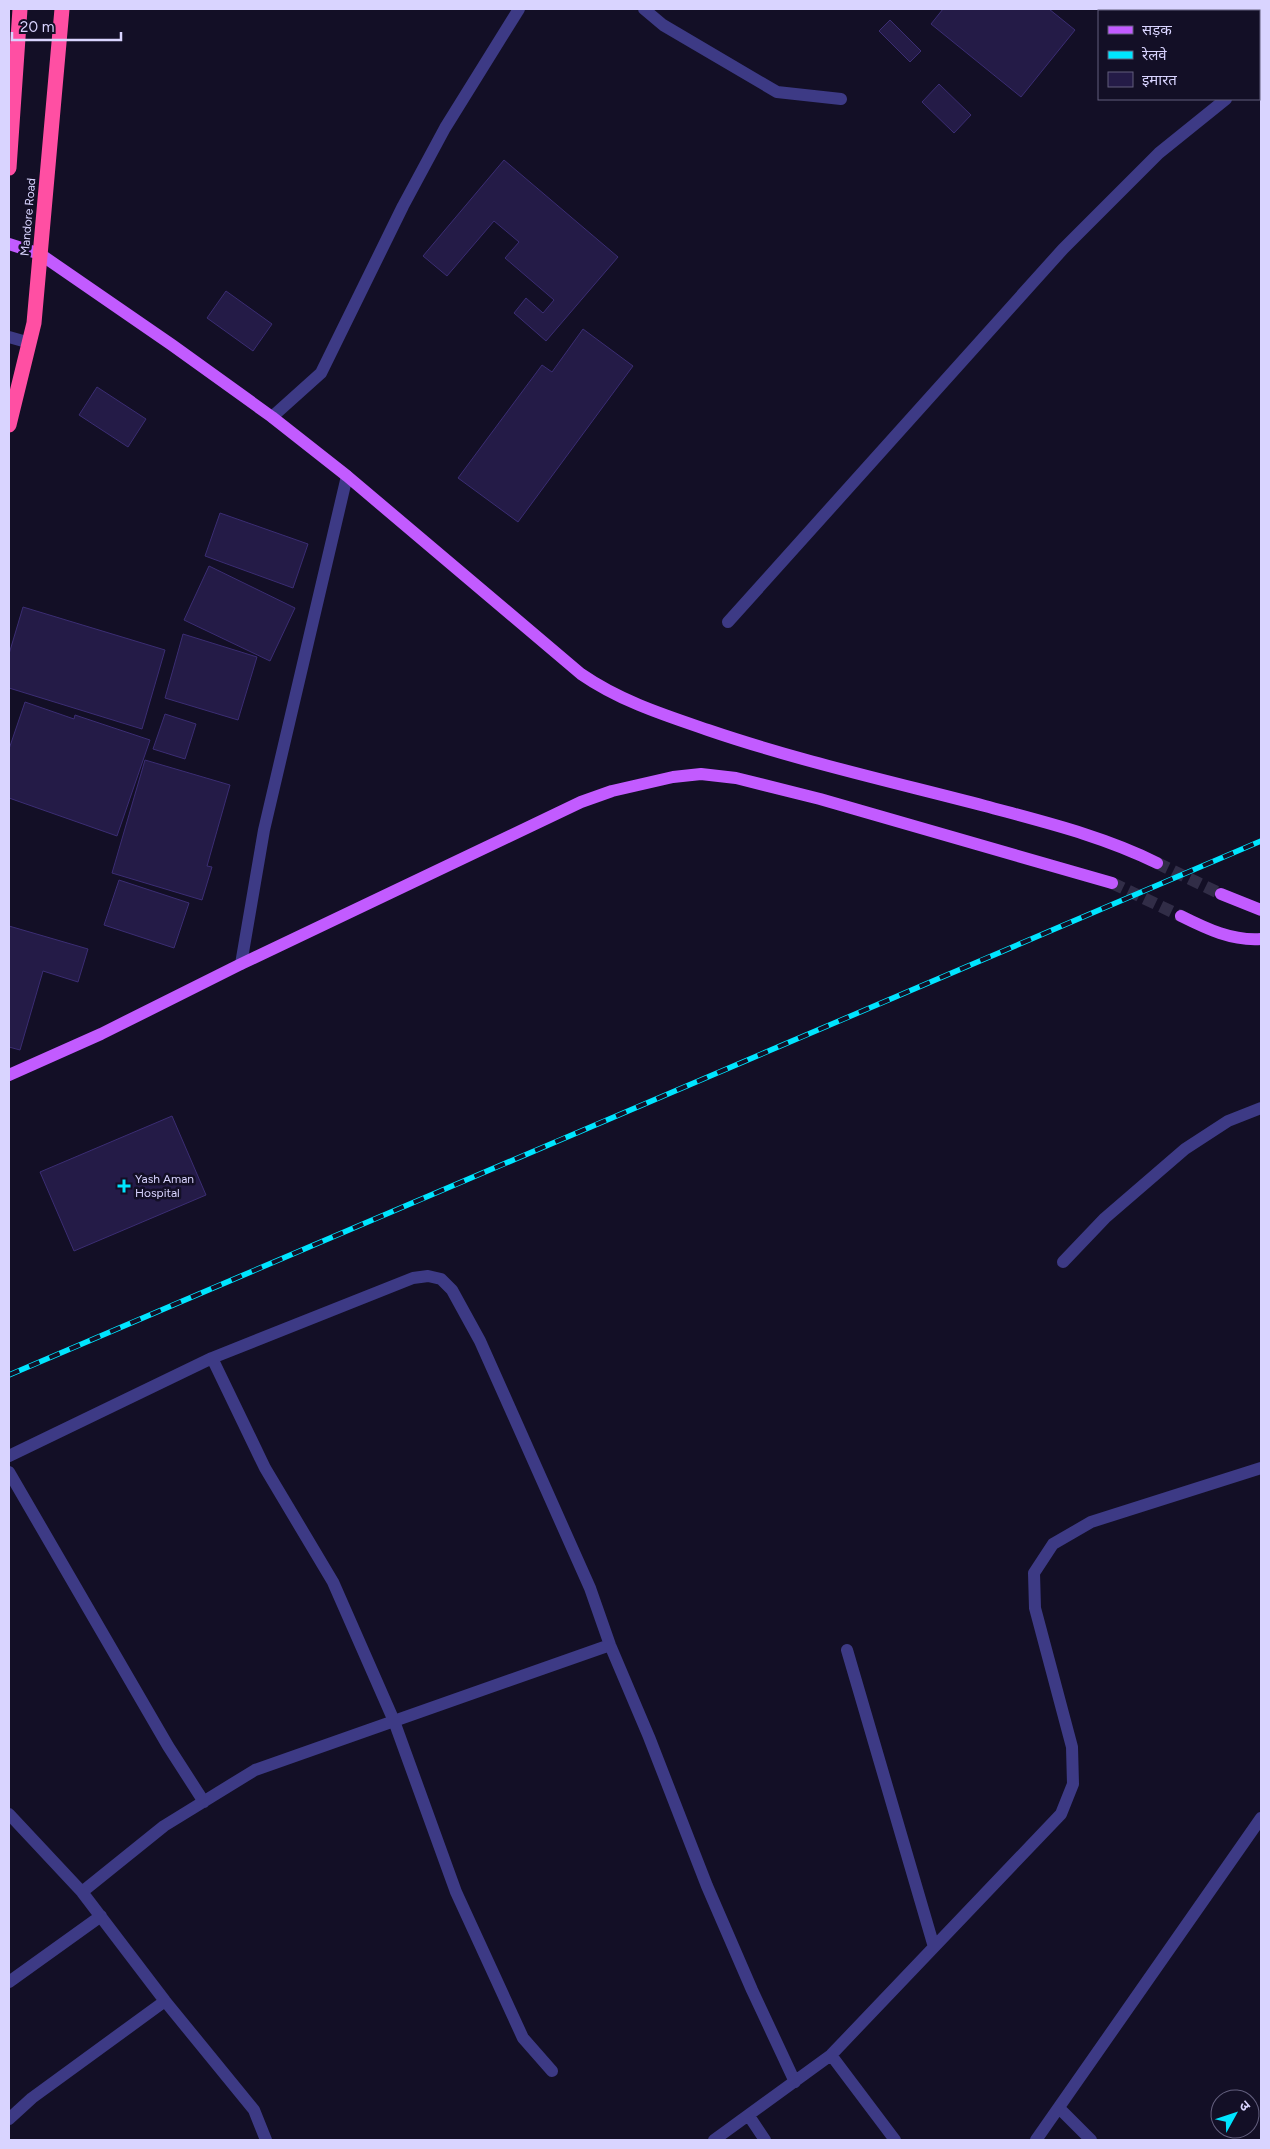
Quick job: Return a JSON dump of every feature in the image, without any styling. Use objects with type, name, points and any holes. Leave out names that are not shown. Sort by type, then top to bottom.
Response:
[{"type":"highway","name":"Mandore Road","points":[[9,168],[20,9]]},
{"type":"highway","name":"Mandore Road","points":[[9,425],[34,323],[62,9]]},
{"type":"main road","points":[[9,244],[40,254],[172,345],[272,418],[347,476],[581,674],[621,699],[749,744],[1059,826],[1120,847],[1157,864]]},
{"type":"main road","points":[[9,1075],[101,1034],[241,964],[581,802],[612,791],[673,777],[701,774],[745,781],[820,799],[1112,883]]},
{"type":"main road","points":[[1221,894],[1261,910]]},
{"type":"main road","points":[[1181,916],[1218,933],[1243,939],[1261,938]]},
{"type":"street","points":[[272,418],[321,373],[403,206],[445,128],[519,9]]},
{"type":"street","points":[[644,9],[663,25],[777,92],[841,100]]},
{"type":"street","points":[[728,622],[1063,249],[1159,153],[1225,100]]},
{"type":"street","points":[[9,337],[30,343]]},
{"type":"street","points":[[241,964],[264,830],[347,476]]},
{"type":"street","points":[[1063,1262],[1105,1218],[1184,1149],[1228,1121],[1261,1108]]},
{"type":"street","points":[[9,1456],[212,1358],[413,1278],[428,1276],[441,1279],[452,1290],[480,1341],[590,1588],[610,1645],[649,1737],[707,1886],[752,1990],[795,2082]]},
{"type":"street","points":[[212,1358],[265,1468],[333,1582],[394,1721],[456,1892],[523,2038],[552,2071]]},
{"type":"street","points":[[714,2140],[831,2055],[1060,1814],[1073,1784],[1072,1747],[1035,1608],[1034,1573],[1053,1544],[1091,1522],[1261,1468]]},
{"type":"street","points":[[9,1472],[164,1738],[204,1802]]},
{"type":"street","points":[[82,1892],[164,1826],[255,1770],[610,1645]]},
{"type":"street","points":[[848,1650],[934,1947]]},
{"type":"street","points":[[9,1814],[82,1892],[165,2001],[254,2110],[266,2140]]},
{"type":"street","points":[[1036,2140],[1261,1818]]},
{"type":"street","points":[[9,1982],[101,1916]]},
{"type":"street","points":[[9,2119],[32,2098],[165,2001]]},
{"type":"street","points":[[831,2055],[895,2140]]},
{"type":"street","points":[[1059,2108],[1091,2140]]},
{"type":"street","points":[[749,2116],[764,2140]]},
{"type":"building","points":[[943,9],[1049,9],[1075,30],[1021,97],[931,24]]},
{"type":"building","points":[[890,20],[921,51],[910,62],[879,31]]},
{"type":"building","points":[[939,84],[971,115],[954,133],[922,102]]},
{"type":"building","points":[[504,160],[618,257],[546,341],[514,313],[526,298],[543,313],[554,300],[505,258],[519,242],[494,221],[447,276],[423,256]]},
{"type":"building","points":[[226,291],[272,324],[253,351],[207,318]]},
{"type":"building","points":[[583,329],[633,366],[518,522],[458,478],[542,365],[552,372]]},
{"type":"building","points":[[97,387],[146,419],[128,447],[79,415]]},
{"type":"building","points":[[220,513],[308,544],[293,588],[205,556]]},
{"type":"building","points":[[209,566],[295,608],[270,661],[184,620]]},
{"type":"building","points":[[23,607],[165,650],[142,729],[9,688],[9,654]]},
{"type":"building","points":[[183,634],[257,657],[238,720],[165,698]]},
{"type":"building","points":[[25,702],[74,719],[75,715],[150,740],[117,836],[9,798],[9,749]]},
{"type":"building","points":[[165,714],[196,724],[185,759],[153,749]]},
{"type":"building","points":[[145,760],[230,785],[207,866],[212,867],[202,900],[112,873]]},
{"type":"building","points":[[119,880],[189,903],[174,948],[104,925]]},
{"type":"building","points":[[9,926],[88,949],[78,982],[43,971],[20,1050],[9,1047]]},
{"type":"building","points":[[172,1116],[206,1195],[74,1251],[40,1172]]},
{"type":"tunnel","points":[[1157,863],[1221,894]]},
{"type":"tunnel","points":[[1112,883],[1181,916]]},
{"type":"railway","points":[[9,1375],[1261,841]]},
{"type":"place","name":"Yash Aman Hospital","points":[[124,1186]]}]
